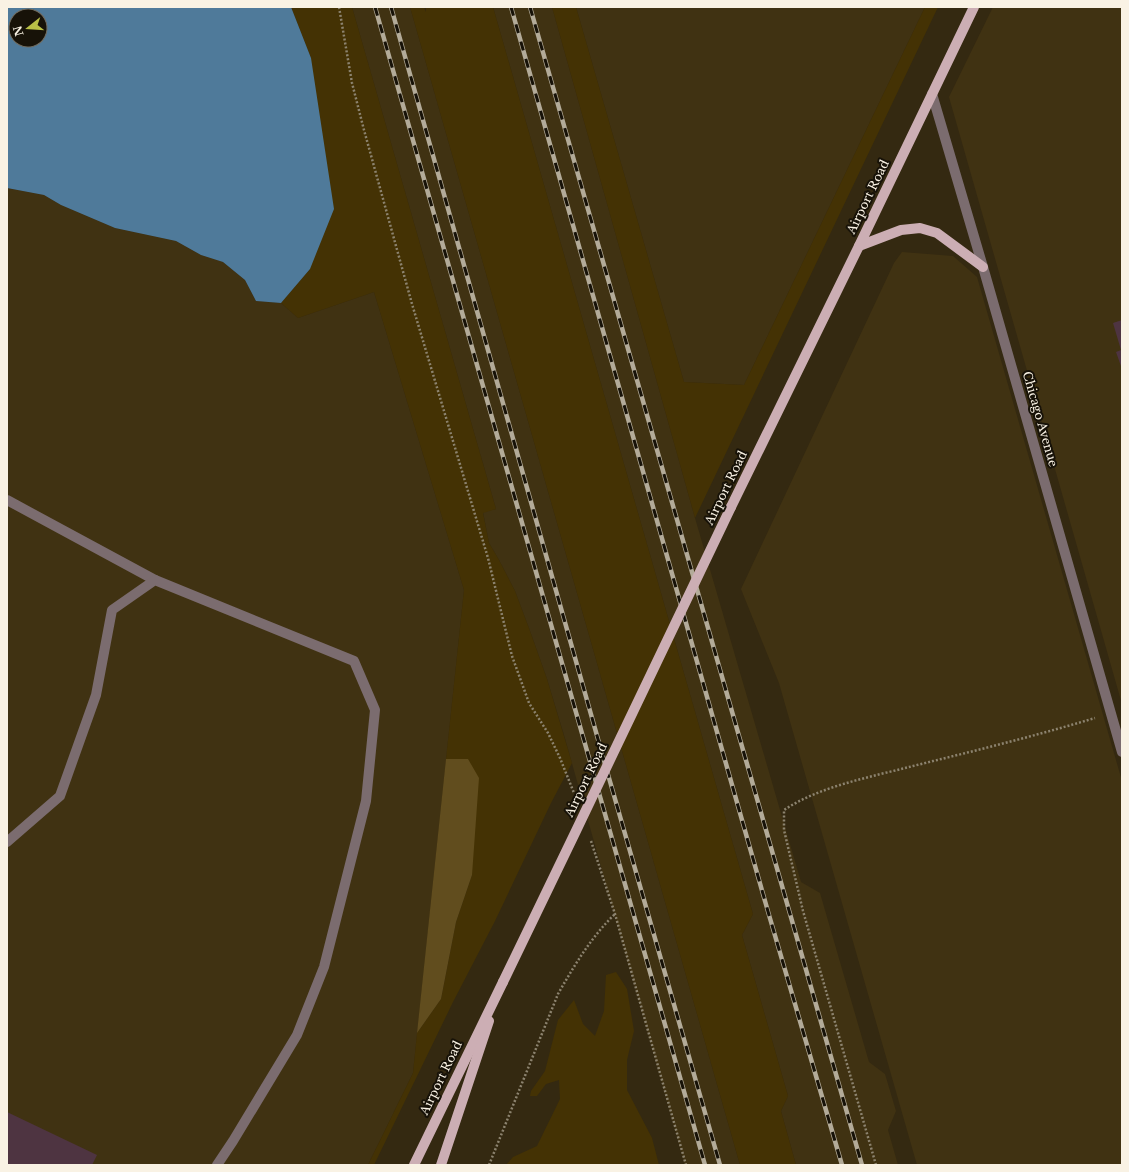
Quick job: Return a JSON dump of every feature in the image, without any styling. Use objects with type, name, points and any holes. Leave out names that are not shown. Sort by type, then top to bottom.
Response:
[{"type":"main road","name":"Airport Road","points":[[414,1165],[575,833],[730,507],[859,246],[974,7]]},
{"type":"main road","points":[[859,246],[901,230],[920,228],[938,233],[983,267]]},
{"type":"main road","name":"Airport Road","points":[[441,1165],[503,982]]},
{"type":"street","name":"Chicago Avenue","points":[[932,94],[1115,717],[1122,752]]},
{"type":"street","points":[[7,500],[155,580],[354,661],[375,710],[366,801],[324,967],[296,1035],[233,1141],[217,1165]]},
{"type":"street","points":[[7,842],[60,796],[96,695],[112,610],[155,580]]},
{"type":"path","points":[[340,7],[351,76],[364,130],[412,304],[488,558],[512,656],[529,703],[548,734],[560,758],[568,775],[574,794]]},
{"type":"path","points":[[876,1165],[804,910],[784,830],[784,810],[795,802],[819,792],[881,774],[1051,731],[1115,717]]},
{"type":"path","points":[[589,837],[614,914],[686,1165]]},
{"type":"path","points":[[489,1165],[558,994],[586,948],[614,914]]},
{"type":"shaded area","points":[[291,7],[352,7],[496,509],[483,513],[489,543],[515,591],[547,679],[572,763],[374,1165],[368,1165],[413,1073],[417,1033],[441,999],[456,922],[472,875],[468,759],[446,759],[464,590],[374,292],[298,318],[281,303],[310,269],[311,58]]},
{"type":"shaded area","points":[[352,7],[410,7],[740,1165],[685,1165],[547,679],[515,591],[489,543],[483,512],[496,509]]},
{"type":"shaded area","points":[[410,7],[424,7],[426,12],[426,7],[493,7],[753,914],[742,935],[788,1096],[781,1111],[796,1165],[740,1165]]},
{"type":"shaded area","points":[[493,7],[552,7],[695,518],[801,882],[820,893],[869,1062],[885,1074],[896,1111],[888,1130],[898,1165],[796,1165],[781,1111],[788,1096],[742,935],[753,914]]},
{"type":"shaded area","points":[[552,7],[576,7],[684,382],[744,385],[925,7],[938,7],[695,518]]},
{"type":"shaded area","points":[[576,7],[925,7],[744,385],[684,382]]},
{"type":"shaded area","points":[[993,7],[1122,7],[1122,704],[949,97]]},
{"type":"shaded area","points":[[7,188],[44,195],[61,205],[115,228],[176,241],[201,255],[223,262],[245,280],[256,301],[281,303],[298,318],[374,292],[464,590],[413,1073],[368,1165],[7,1165]]},
{"type":"shaded area","points":[[902,252],[953,256],[977,277],[1122,781],[1122,1165],[917,1165],[779,683],[741,589],[894,263]]},
{"type":"shaded area","points":[[446,759],[468,759],[479,778],[472,875],[456,922],[441,999],[417,1033]]},
{"type":"shaded area","points":[[616,972],[627,989],[634,1031],[627,1060],[627,1090],[652,1138],[659,1165],[506,1165],[513,1157],[537,1146],[560,1099],[559,1080],[546,1084],[537,1096],[530,1096],[531,1091],[545,1071],[558,1020],[574,1000],[583,1024],[595,1036],[604,1011],[606,975]]},
{"type":"water","points":[[7,7],[291,7],[311,58],[334,209],[310,269],[281,303],[256,301],[245,280],[223,262],[201,255],[176,241],[115,228],[61,205],[44,195],[7,188]]},
{"type":"building","points":[[1122,320],[1122,369],[1116,352],[1121,350],[1113,323]]},
{"type":"building","points":[[7,1112],[97,1155],[92,1165],[7,1165]]},
{"type":"railway","points":[[375,7],[705,1165]]},
{"type":"railway","points":[[391,7],[720,1165]]},
{"type":"railway","points":[[511,7],[769,915],[842,1165]]},
{"type":"railway","points":[[530,7],[862,1165]]}]
